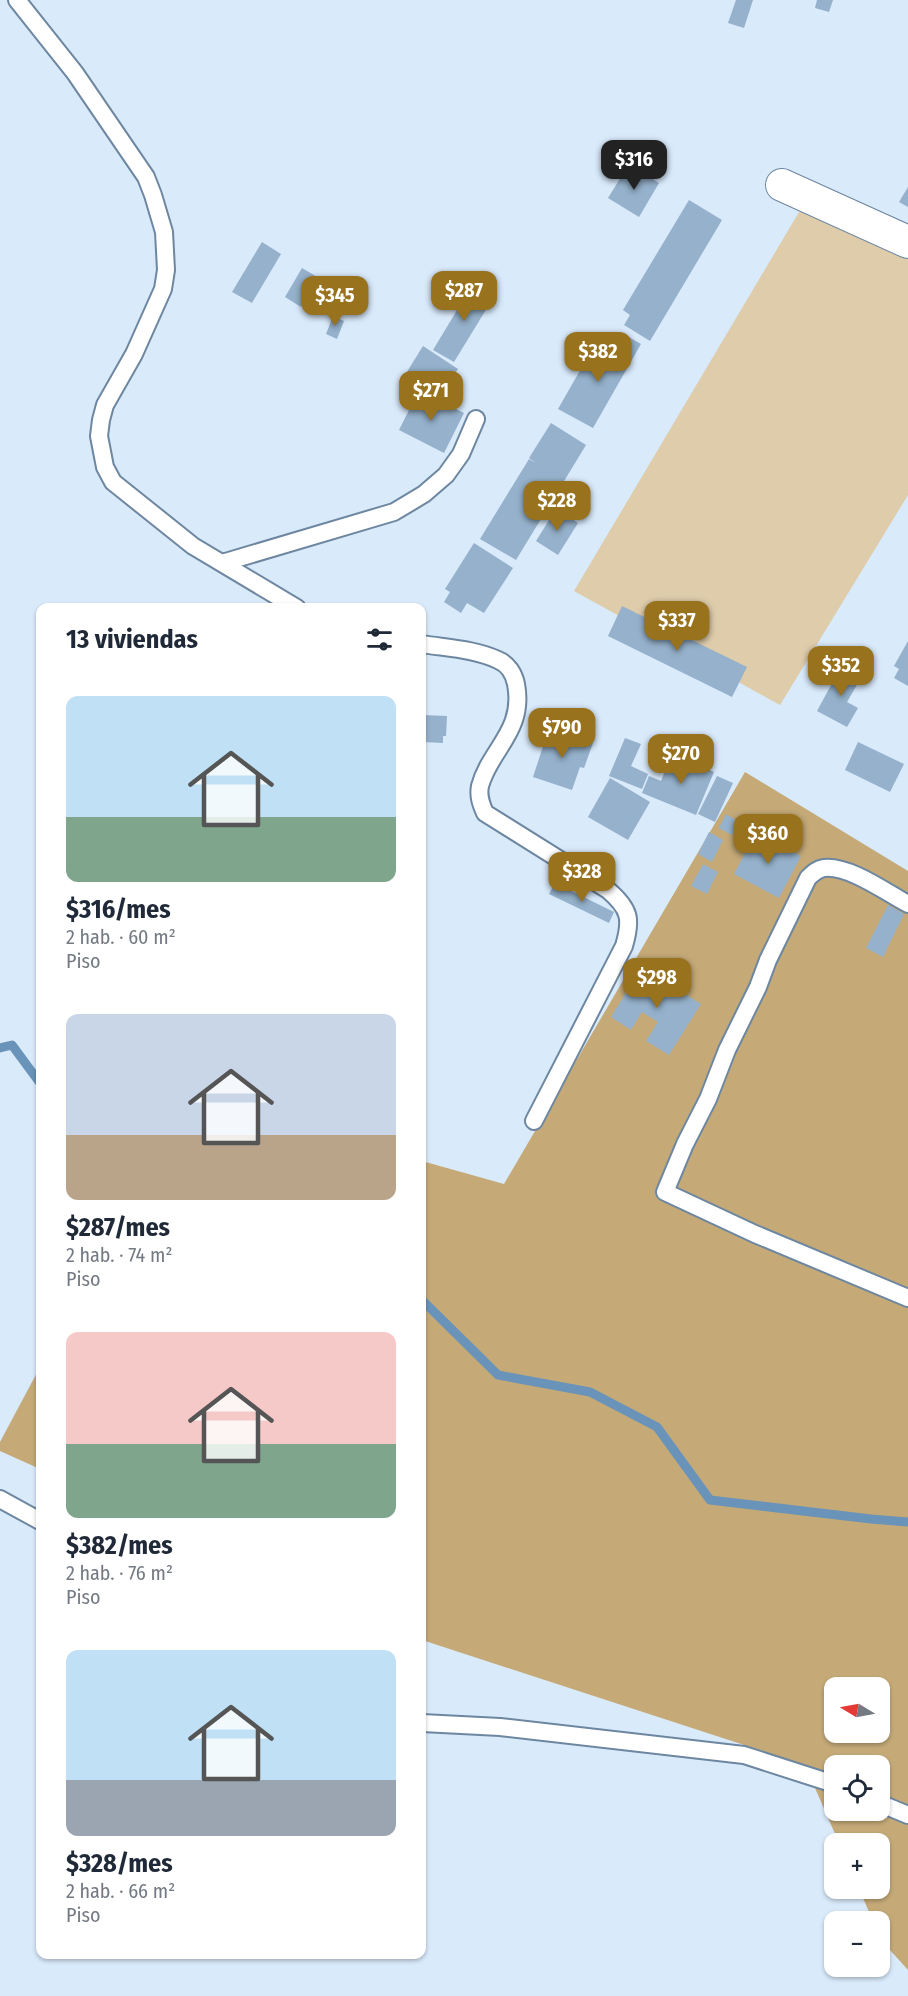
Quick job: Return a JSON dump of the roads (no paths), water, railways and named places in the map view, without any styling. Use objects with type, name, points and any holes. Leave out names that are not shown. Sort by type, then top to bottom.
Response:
[{"type":"street","points":[[782,185],[908,242]]},
{"type":"lane","points":[[17,0],[75,73],[146,177],[164,232],[166,270],[163,290],[134,354],[105,405],[101,420],[99,435],[105,467],[113,482],[193,546],[289,603]]},
{"type":"lane","points":[[222,563],[394,512],[424,494],[446,475],[461,454],[476,419]]},
{"type":"lane","points":[[426,645],[479,653],[500,660],[514,675],[518,695],[514,720],[480,788],[480,801],[485,813],[608,890],[620,901],[627,912],[630,928],[624,946],[534,1121]]},
{"type":"lane","points":[[908,904],[848,872],[835,868],[824,868],[808,878],[768,960],[758,987],[727,1050],[708,1099],[664,1192],[755,1234],[908,1298]]},
{"type":"lane","points":[[0,1499],[36,1519]]},
{"type":"lane","points":[[426,1723],[500,1727],[744,1755],[824,1781]]},
{"type":"lane","points":[[890,1808],[908,1815]]},
{"type":"waterway","points":[[0,1048],[12,1045],[36,1078]]},
{"type":"waterway","points":[[426,1304],[498,1375],[590,1392],[657,1427],[710,1500],[908,1522]]}]
